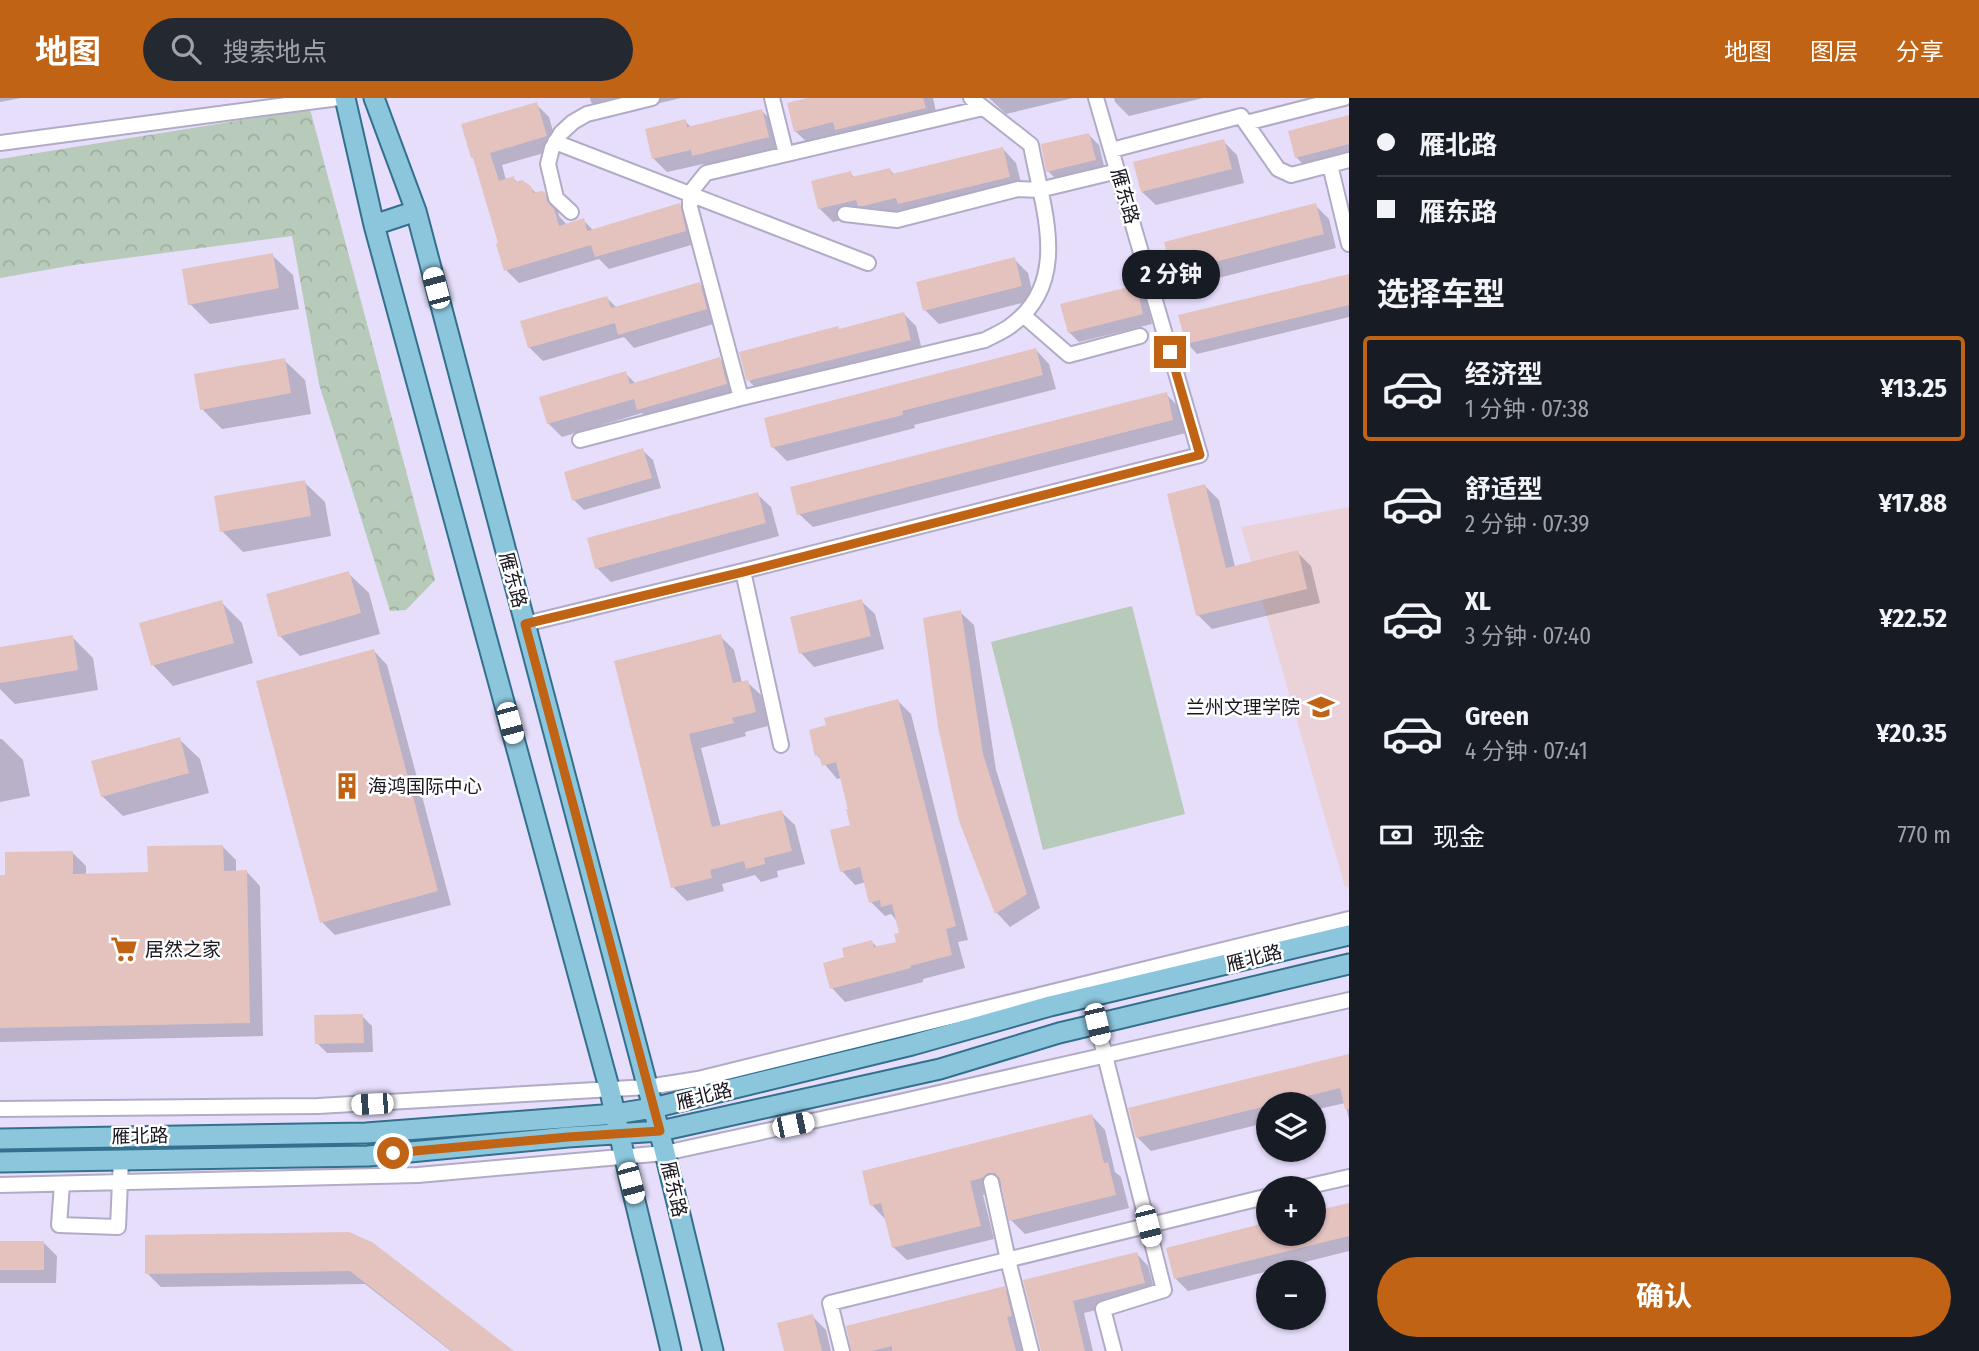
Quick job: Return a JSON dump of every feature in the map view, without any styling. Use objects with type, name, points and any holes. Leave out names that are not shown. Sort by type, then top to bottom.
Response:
[{"type":"main road","name":"雁东路","points":[[345,98],[374,225],[610,1091],[671,1351]]},
{"type":"main road","name":"雁东路","points":[[374,98],[416,211],[666,1153],[713,1351]]},
{"type":"main road","points":[[374,225],[416,211]]},
{"type":"main road","name":"雁北路","points":[[0,1139],[366,1133],[615,1114],[653,1108],[912,1045],[1050,1006],[1349,935]]},
{"type":"main road","name":"雁北路","points":[[0,1161],[368,1156],[660,1131],[940,1069],[1059,1033],[1349,964]]},
{"type":"street","points":[[0,143],[339,98]]},
{"type":"street","points":[[571,212],[556,198],[548,164],[561,133],[587,114],[652,98]]},
{"type":"street","points":[[772,98],[786,154]]},
{"type":"street","points":[[580,440],[741,398],[985,340],[1008,328],[1023,315],[1042,287],[1049,261],[1049,235],[1031,145],[971,98]]},
{"type":"street","name":"雁东路","points":[[743,572],[1200,455],[1096,98]]},
{"type":"street","points":[[1246,123],[1344,98]]},
{"type":"street","points":[[741,398],[690,207],[690,193],[706,173],[983,108]]},
{"type":"street","points":[[1112,150],[1241,116],[1278,169],[1292,175],[1349,160]]},
{"type":"street","points":[[555,142],[868,263]]},
{"type":"street","points":[[1330,165],[1344,206],[1349,244]]},
{"type":"street","points":[[845,214],[897,220],[1018,190],[1039,190],[1118,171]]},
{"type":"street","points":[[1023,315],[1069,355],[1140,336]]},
{"type":"street","points":[[525,624],[743,572],[781,745]]},
{"type":"street","points":[[0,1109],[318,1107],[648,1087],[698,1079],[1349,919]]},
{"type":"street","points":[[0,1185],[418,1175],[666,1153],[1349,1000]]},
{"type":"street","points":[[1097,1024],[1164,1290],[1103,1309],[1114,1351]]},
{"type":"street","points":[[62,1184],[59,1225],[118,1227],[121,1159]]},
{"type":"street","points":[[1326,1182],[1349,1177]]},
{"type":"street","points":[[991,1182],[1031,1351]]},
{"type":"street","points":[[842,1351],[830,1303],[1256,1199]]},
{"type":"shaded area","name":"兰州文理学院","points":[[1349,507],[1349,886],[1345,887],[1241,527]]},
{"type":"green space","points":[[310,109],[435,580],[406,610],[390,611],[319,384],[292,236],[74,265],[0,278],[0,159]]},
{"type":"green space","points":[[1132,606],[1185,814],[1043,850],[991,642]]},
{"type":"building","points":[[808,98],[923,98],[926,108],[835,130],[833,122],[794,132],[787,103]]},
{"type":"building","points":[[537,102],[547,136],[490,153],[499,181],[514,176],[515,182],[522,180],[531,186],[533,193],[545,192],[559,226],[584,218],[587,231],[680,203],[686,231],[595,257],[591,245],[504,271],[496,244],[498,243],[461,124]]},
{"type":"building","points":[[762,109],[769,137],[692,156],[691,150],[652,159],[645,129],[686,119],[687,127]]},
{"type":"building","points":[[1349,115],[1349,144],[1295,158],[1288,131]]},
{"type":"building","points":[[1089,133],[1096,160],[1046,172],[1041,144]]},
{"type":"building","points":[[1224,139],[1232,169],[1141,192],[1133,162]]},
{"type":"building","points":[[1003,147],[1010,177],[898,204],[896,198],[858,206],[856,200],[818,209],[811,181],[851,171],[852,177],[890,168],[892,174]]},
{"type":"building","points":[[1316,203],[1324,234],[1172,273],[1164,242]]},
{"type":"building","points":[[273,253],[279,288],[188,305],[182,269]]},
{"type":"building","points":[[1015,257],[1022,286],[923,311],[916,282]]},
{"type":"building","points":[[1349,274],[1349,305],[1186,344],[1178,315]]},
{"type":"building","points":[[700,282],[707,309],[618,335],[615,323],[528,348],[520,321],[607,296],[611,308]]},
{"type":"building","points":[[1136,285],[1143,314],[1068,333],[1060,304]]},
{"type":"building","points":[[904,312],[911,340],[747,381],[746,379],[739,352]]},
{"type":"building","points":[[1036,348],[1043,375],[902,411],[903,415],[771,448],[764,418]]},
{"type":"building","points":[[720,357],[727,384],[637,410],[634,399],[547,424],[539,397],[626,371],[630,384]]},
{"type":"building","points":[[285,358],[291,393],[200,410],[194,374]]},
{"type":"building","points":[[1167,392],[1173,420],[797,515],[790,487]]},
{"type":"building","points":[[643,448],[652,478],[572,501],[564,472]]},
{"type":"building","points":[[305,480],[311,516],[220,532],[214,496]]},
{"type":"building","points":[[1205,484],[1226,568],[1298,550],[1307,589],[1196,616],[1167,494]]},
{"type":"building","points":[[758,492],[766,523],[595,569],[587,538]]},
{"type":"building","points":[[349,571],[361,613],[278,637],[266,594]]},
{"type":"building","points":[[862,599],[871,636],[799,654],[790,617]]},
{"type":"building","points":[[222,600],[234,643],[151,666],[139,623]]},
{"type":"building","points":[[961,610],[983,754],[1027,894],[995,914],[959,821],[938,727],[923,618]]},
{"type":"building","points":[[721,634],[733,683],[748,680],[756,712],[732,718],[734,723],[689,734],[712,827],[782,810],[792,851],[764,858],[765,864],[746,869],[744,861],[710,870],[712,878],[671,888],[614,661]]},
{"type":"building","points":[[73,635],[78,670],[0,683],[0,647]]},
{"type":"building","name":"海鸿国际中心","points":[[374,649],[438,891],[320,923],[256,681]]},
{"type":"building","points":[[898,699],[956,926],[946,929],[952,955],[830,989],[823,963],[844,957],[842,948],[872,940],[874,947],[896,942],[894,934],[899,933],[892,904],[881,907],[880,900],[869,903],[860,867],[840,872],[830,830],[850,825],[848,809],[836,762],[822,766],[819,755],[815,756],[809,730],[826,725],[824,718]]},
{"type":"building","points":[[180,737],[189,773],[101,797],[91,761]]},
{"type":"building","name":"居然之家","points":[[223,845],[224,871],[247,870],[250,1023],[0,1028],[0,875],[5,875],[5,852],[73,851],[73,874],[148,872],[147,846]]},
{"type":"building","points":[[363,1014],[364,1043],[315,1044],[314,1015]]},
{"type":"building","points":[[1349,1054],[1349,1109],[1345,1109],[1340,1088],[1324,1092],[1256,1092],[1256,1109],[1136,1138],[1128,1108]]},
{"type":"building","points":[[1092,1114],[1104,1163],[1108,1162],[1116,1195],[1009,1221],[1000,1179],[995,1173],[988,1173],[982,1178],[970,1181],[981,1226],[892,1248],[881,1203],[870,1206],[862,1171]]},
{"type":"building","points":[[1349,1203],[1349,1236],[1326,1242],[1326,1208]]},
{"type":"building","points":[[1256,1225],[1256,1246],[1308,1246],[1174,1279],[1166,1248]]},
{"type":"building","points":[[349,1232],[372,1242],[514,1351],[452,1351],[350,1271],[145,1274],[145,1235]]},
{"type":"building","points":[[0,1241],[44,1241],[44,1270],[0,1270]]},
{"type":"building","points":[[1137,1252],[1145,1283],[1073,1301],[1085,1351],[1041,1351],[1023,1280]]},
{"type":"building","points":[[1005,1286],[1012,1316],[1007,1317],[1016,1351],[892,1351],[892,1346],[872,1351],[851,1351],[846,1326]]},
{"type":"building","points":[[813,1314],[822,1351],[784,1351],[777,1323]]},
{"type":"place","name":"兰州文理学院","points":[[1321,707]]},
{"type":"place","name":"海鸿国际中心","points":[[347,786]]},
{"type":"place","name":"居然之家","points":[[124,949]]},
{"type":"route","points":[[393,1153],[660,1131],[525,624],[743,572],[1200,455],[1170,352]]}]
